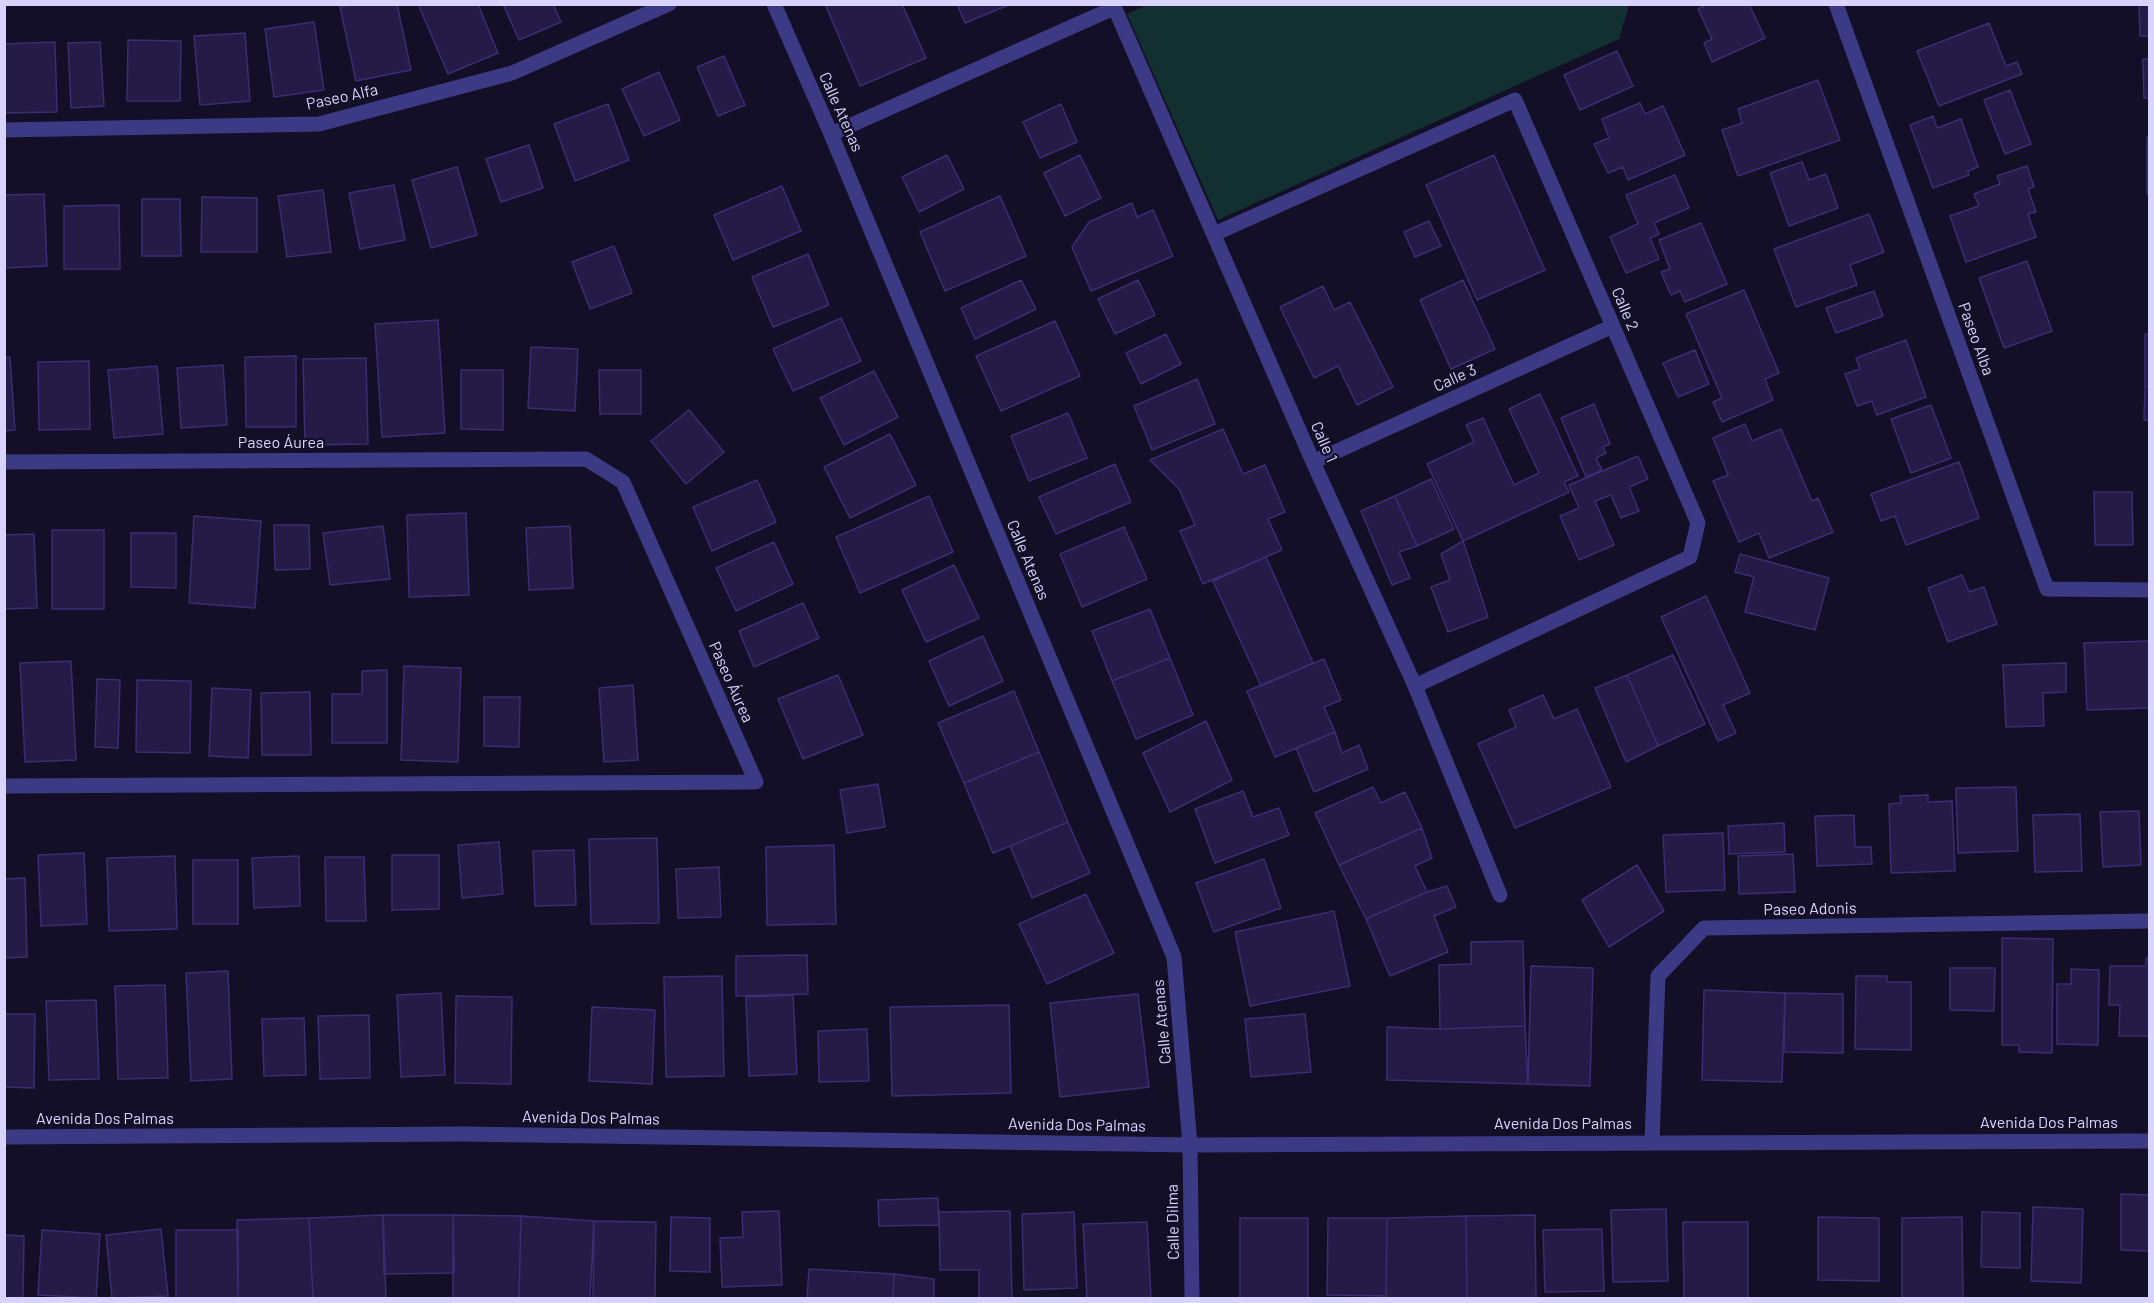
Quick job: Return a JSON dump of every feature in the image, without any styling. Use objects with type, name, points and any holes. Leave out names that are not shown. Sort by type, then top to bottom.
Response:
[{"type":"street","name":"Paseo Alfa","points":[[4,130],[319,124],[512,73],[669,4]]},
{"type":"street","name":"Calle Atenas","points":[[774,4],[831,134],[1174,957],[1190,1145]]},
{"type":"street","name":"Paseo Alba","points":[[1836,4],[2047,589],[2150,590]]},
{"type":"street","points":[[831,134],[1113,6]]},
{"type":"street","name":"Calle 1","points":[[1113,6],[1313,462],[1415,686],[1500,895]]},
{"type":"street","name":"Calle 2","points":[[1214,234],[1515,100],[1698,523],[1690,557],[1415,686]]},
{"type":"street","name":"Calle 3","points":[[1313,462],[1613,327]]},
{"type":"street","name":"Paseo Áurea","points":[[4,462],[586,459],[623,482],[756,782],[4,786]]},
{"type":"street","name":"Paseo Adonis","points":[[1652,1142],[1658,976],[1704,928],[2150,921]]},
{"type":"street","name":"Avenida Dos Palmas","points":[[4,1137],[464,1134],[1190,1145],[2150,1141]]},
{"type":"street","name":"Calle Dilma","points":[[1190,1145],[1192,1299]]},
{"type":"green space","points":[[1147,5],[1629,5],[1619,39],[1218,220],[1127,14]]},
{"type":"building","points":[[353,4],[397,4],[411,70],[356,81],[340,7]]},
{"type":"building","points":[[418,4],[478,4],[498,53],[448,74]]},
{"type":"building","points":[[503,4],[553,4],[561,22],[519,40]]},
{"type":"building","points":[[825,4],[902,4],[926,58],[860,86]]},
{"type":"building","points":[[957,4],[1011,4],[965,23]]},
{"type":"building","points":[[1707,4],[1749,4],[1765,38],[1712,62],[1704,43],[1712,39],[1698,9]]},
{"type":"building","points":[[2139,4],[2150,4],[2150,36],[2140,36]]},
{"type":"building","points":[[314,22],[324,90],[274,97],[265,29]]},
{"type":"building","points":[[1989,23],[2006,66],[2017,62],[2022,74],[1939,106],[1917,51]]},
{"type":"building","points":[[245,33],[250,101],[200,105],[194,36]]},
{"type":"building","points":[[128,40],[181,41],[180,101],[127,101]]},
{"type":"building","points":[[55,42],[57,112],[4,113],[4,44]]},
{"type":"building","points":[[100,42],[104,106],[71,108],[68,43]]},
{"type":"building","points":[[1617,51],[1633,86],[1580,110],[1564,75]]},
{"type":"building","points":[[724,56],[745,105],[718,116],[697,67]]},
{"type":"building","points":[[2143,59],[2150,59],[2150,98],[2144,98]]},
{"type":"building","points":[[659,72],[680,120],[644,136],[622,89]]},
{"type":"building","points":[[1818,80],[1840,140],[1738,176],[1722,130],[1742,123],[1738,109]]},
{"type":"building","points":[[2010,90],[2031,144],[2005,154],[1984,100]]},
{"type":"building","points":[[1640,103],[1645,114],[1663,106],[1685,155],[1628,180],[1623,167],[1608,173],[1594,144],[1609,138],[1602,119]]},
{"type":"building","points":[[608,104],[629,160],[575,181],[554,124]]},
{"type":"building","points":[[1061,104],[1077,142],[1040,158],[1023,122]]},
{"type":"building","points":[[1933,116],[1937,128],[1961,119],[1978,167],[1968,171],[1969,175],[1933,188],[1910,125]]},
{"type":"building","points":[[2147,137],[2150,137],[2150,194],[2147,194]]},
{"type":"building","points":[[529,145],[543,188],[501,202],[486,159]]},
{"type":"building","points":[[947,155],[964,189],[919,212],[902,177]]},
{"type":"building","points":[[1080,155],[1101,198],[1065,216],[1044,173]]},
{"type":"building","points":[[1494,155],[1545,270],[1477,300],[1426,185]]},
{"type":"building","points":[[1802,162],[1809,180],[1826,174],[1838,208],[1789,226],[1770,173]]},
{"type":"building","points":[[2027,166],[2034,187],[2028,189],[2036,212],[2028,214],[2036,237],[1966,262],[1950,216],[1979,206],[1974,194],[2000,184],[1997,176]]},
{"type":"building","points":[[457,167],[477,235],[431,248],[412,180]]},
{"type":"building","points":[[1675,175],[1689,208],[1654,223],[1659,234],[1650,238],[1659,259],[1626,273],[1610,237],[1638,224],[1626,195]]},
{"type":"building","points":[[394,185],[405,240],[360,249],[349,193]]},
{"type":"building","points":[[782,186],[801,231],[733,260],[714,215]]},
{"type":"building","points":[[323,190],[331,252],[287,257],[278,196]]},
{"type":"building","points":[[44,194],[47,266],[4,268],[4,195]]},
{"type":"building","points":[[1000,196],[1026,256],[945,291],[920,232]]},
{"type":"building","points":[[202,197],[257,198],[257,252],[201,252]]},
{"type":"building","points":[[142,199],[180,199],[181,256],[142,256]]},
{"type":"building","points":[[1132,203],[1137,217],[1153,210],[1173,256],[1091,291],[1072,247],[1089,222]]},
{"type":"building","points":[[119,205],[120,269],[64,269],[64,206]]},
{"type":"building","points":[[1869,214],[1884,252],[1850,265],[1857,285],[1796,307],[1774,249]]},
{"type":"building","points":[[1429,221],[1441,246],[1415,257],[1404,232]]},
{"type":"building","points":[[1701,223],[1727,284],[1685,302],[1680,291],[1671,295],[1661,272],[1670,269],[1659,240]]},
{"type":"building","points":[[614,246],[632,293],[590,309],[572,262]]},
{"type":"building","points":[[808,254],[829,305],[773,327],[752,277]]},
{"type":"building","points":[[2027,261],[2052,331],[2004,348],[1979,278]]},
{"type":"building","points":[[1021,280],[1036,309],[975,339],[961,308]]},
{"type":"building","points":[[1138,280],[1155,315],[1115,334],[1098,299]]},
{"type":"building","points":[[1463,280],[1495,349],[1451,369],[1420,300]]},
{"type":"building","points":[[1323,286],[1334,310],[1350,302],[1393,387],[1357,405],[1338,366],[1314,378],[1280,307]]},
{"type":"building","points":[[1744,290],[1779,373],[1765,379],[1773,400],[1722,422],[1713,402],[1722,398],[1686,314]]},
{"type":"building","points":[[1874,291],[1883,316],[1836,333],[1826,308]]},
{"type":"building","points":[[841,318],[861,361],[793,391],[773,349]]},
{"type":"building","points":[[438,320],[445,433],[382,437],[375,324]]},
{"type":"building","points":[[1055,321],[1080,376],[1001,411],[976,356]]},
{"type":"building","points":[[1166,334],[1181,364],[1141,384],[1126,353]]},
{"type":"building","points":[[2145,334],[2150,334],[2150,387],[2145,387]]},
{"type":"building","points":[[1906,340],[1926,397],[1877,415],[1872,401],[1857,406],[1845,374],[1860,369],[1856,358]]},
{"type":"building","points":[[531,347],[578,349],[575,411],[528,408]]},
{"type":"building","points":[[1695,350],[1709,384],[1678,397],[1663,363]]},
{"type":"building","points":[[296,356],[296,427],[246,427],[245,357]]},
{"type":"building","points":[[4,357],[10,357],[15,430],[4,431]]},
{"type":"building","points":[[366,358],[368,444],[305,445],[303,359]]},
{"type":"building","points":[[89,361],[90,429],[39,430],[38,362]]},
{"type":"building","points":[[223,365],[227,425],[181,428],[177,368]]},
{"type":"building","points":[[157,366],[163,434],[114,438],[108,370]]},
{"type":"building","points":[[461,370],[503,370],[503,430],[461,429]]},
{"type":"building","points":[[599,370],[641,370],[641,414],[600,414]]},
{"type":"building","points":[[874,371],[898,417],[844,445],[820,398]]},
{"type":"building","points":[[1197,379],[1215,424],[1152,450],[1134,406]]},
{"type":"building","points":[[2145,387],[2150,387],[2150,420],[2144,420]]},
{"type":"building","points":[[1540,394],[1578,476],[1564,482],[1569,492],[1463,541],[1427,464],[1474,442],[1466,425],[1483,418],[1514,485],[1539,473],[1509,409]]},
{"type":"building","points":[[1594,404],[1610,444],[1603,447],[1606,453],[1596,458],[1602,470],[1586,477],[1561,418]]},
{"type":"building","points":[[1931,405],[1951,458],[1911,473],[1891,419]]},
{"type":"building","points":[[689,410],[724,452],[686,484],[651,441]]},
{"type":"building","points":[[1068,413],[1087,458],[1029,481],[1011,436]]},
{"type":"building","points":[[1745,424],[1752,441],[1781,429],[1812,501],[1818,498],[1833,532],[1769,558],[1759,533],[1739,542],[1713,481],[1728,475],[1713,438]]},
{"type":"building","points":[[1223,429],[1243,474],[1265,465],[1285,512],[1268,519],[1282,550],[1203,584],[1180,531],[1195,525],[1179,489],[1150,460]]},
{"type":"building","points":[[890,434],[916,485],[850,518],[824,467]]},
{"type":"building","points":[[1638,456],[1648,479],[1629,487],[1639,511],[1621,518],[1611,495],[1595,501],[1614,545],[1579,560],[1560,516],[1579,508],[1569,485]]},
{"type":"building","points":[[1959,462],[1979,518],[1906,545],[1895,516],[1881,521],[1871,494]]},
{"type":"building","points":[[1115,464],[1131,502],[1056,534],[1039,497]]},
{"type":"building","points":[[1431,479],[1454,529],[1417,546],[1395,496]]},
{"type":"building","points":[[757,480],[776,522],[712,551],[693,507]]},
{"type":"building","points":[[2094,492],[2132,492],[2133,545],[2095,545]]},
{"type":"building","points":[[929,496],[953,552],[860,593],[836,537]]},
{"type":"building","points":[[1395,496],[1417,546],[1399,552],[1410,578],[1392,585],[1361,511]]},
{"type":"building","points":[[466,513],[469,595],[409,597],[407,515]]},
{"type":"building","points":[[194,516],[261,521],[255,608],[189,603]]},
{"type":"building","points":[[274,525],[309,525],[310,569],[275,570]]},
{"type":"building","points":[[383,526],[390,579],[330,585],[323,533]]},
{"type":"building","points":[[570,526],[573,588],[529,590],[526,528]]},
{"type":"building","points":[[1124,527],[1147,579],[1082,607],[1060,554]]},
{"type":"building","points":[[52,530],[104,530],[104,609],[52,609]]},
{"type":"building","points":[[131,533],[176,533],[176,588],[131,587]]},
{"type":"building","points":[[34,534],[37,608],[4,609],[4,535]]},
{"type":"building","points":[[1463,541],[1488,617],[1448,632],[1431,587],[1450,580],[1441,554]]},
{"type":"building","points":[[774,542],[793,584],[736,611],[716,568]]},
{"type":"building","points":[[1740,554],[1829,578],[1815,630],[1745,612],[1754,577],[1735,572]]},
{"type":"building","points":[[1266,557],[1313,663],[1261,686],[1213,581]]},
{"type":"building","points":[[954,565],[979,618],[926,642],[902,590]]},
{"type":"building","points":[[1962,575],[1969,592],[1984,587],[1997,624],[1948,642],[1928,588]]},
{"type":"building","points":[[1706,596],[1750,693],[1723,705],[1736,733],[1718,741],[1661,617]]},
{"type":"building","points":[[803,603],[819,638],[754,667],[739,631]]},
{"type":"building","points":[[1150,609],[1170,658],[1112,681],[1092,631]]},
{"type":"building","points":[[983,636],[1003,681],[949,706],[929,661]]},
{"type":"building","points":[[2150,641],[2150,708],[2087,710],[2084,643]]},
{"type":"building","points":[[1673,655],[1705,724],[1658,746],[1627,675]]},
{"type":"building","points":[[1170,658],[1193,715],[1136,739],[1112,681]]},
{"type":"building","points":[[1324,659],[1341,700],[1324,707],[1335,732],[1275,757],[1247,691]]},
{"type":"building","points":[[71,661],[76,760],[25,762],[20,663]]},
{"type":"building","points":[[2066,663],[2066,692],[2043,693],[2044,726],[2006,727],[2003,665]]},
{"type":"building","points":[[404,666],[461,668],[458,762],[401,760]]},
{"type":"building","points":[[387,670],[387,743],[332,743],[332,694],[362,694],[362,671]]},
{"type":"building","points":[[838,675],[863,735],[803,759],[778,699]]},
{"type":"building","points":[[1627,675],[1658,746],[1626,762],[1595,688]]},
{"type":"building","points":[[97,679],[120,680],[118,748],[95,747]]},
{"type":"building","points":[[137,680],[191,681],[190,753],[136,752]]},
{"type":"building","points":[[633,685],[638,760],[604,762],[599,688]]},
{"type":"building","points":[[212,688],[251,690],[248,758],[209,756]]},
{"type":"building","points":[[1014,691],[1039,752],[964,783],[938,723]]},
{"type":"building","points":[[310,692],[311,755],[262,755],[261,693]]},
{"type":"building","points":[[1543,695],[1554,719],[1577,709],[1611,787],[1515,828],[1478,744],[1516,727],[1509,710]]},
{"type":"building","points":[[484,697],[520,697],[519,747],[484,746]]},
{"type":"building","points":[[1206,721],[1232,780],[1170,812],[1143,753]]},
{"type":"building","points":[[1335,732],[1342,753],[1359,745],[1368,769],[1314,792],[1296,748]]},
{"type":"building","points":[[1039,752],[1068,822],[993,853],[964,783]]},
{"type":"building","points":[[878,784],[885,827],[847,833],[840,790]]},
{"type":"building","points":[[1373,787],[1381,803],[1405,792],[1422,828],[1339,865],[1315,813]]},
{"type":"building","points":[[2016,787],[2018,851],[1958,853],[1956,788]]},
{"type":"building","points":[[1243,791],[1253,817],[1279,808],[1289,835],[1215,863],[1195,809]]},
{"type":"building","points":[[1928,795],[1928,802],[1952,801],[1955,871],[1891,873],[1889,804],[1901,803],[1900,796]]},
{"type":"building","points":[[2139,811],[2141,865],[2103,867],[2100,812]]},
{"type":"building","points":[[2080,814],[2082,871],[2035,872],[2033,815]]},
{"type":"building","points":[[1854,815],[1855,847],[1871,847],[1872,864],[1817,866],[1815,816]]},
{"type":"building","points":[[1068,822],[1090,873],[1032,898],[1010,846]]},
{"type":"building","points":[[1784,823],[1785,852],[1729,854],[1728,826]]},
{"type":"building","points":[[1422,828],[1432,858],[1415,866],[1427,892],[1366,919],[1339,865]]},
{"type":"building","points":[[1723,833],[1725,890],[1666,892],[1663,835]]},
{"type":"building","points":[[657,838],[659,923],[591,924],[589,839]]},
{"type":"building","points":[[499,842],[503,894],[462,898],[458,845]]},
{"type":"building","points":[[834,845],[836,924],[767,925],[766,847]]},
{"type":"building","points":[[574,850],[576,905],[535,906],[533,851]]},
{"type":"building","points":[[84,853],[87,924],[41,926],[38,855]]},
{"type":"building","points":[[1793,854],[1795,892],[1739,894],[1738,856]]},
{"type":"building","points":[[392,855],[439,855],[439,909],[392,910]]},
{"type":"building","points":[[175,856],[177,929],[109,931],[107,858]]},
{"type":"building","points":[[299,856],[300,906],[254,908],[252,858]]},
{"type":"building","points":[[325,857],[364,857],[366,921],[326,921]]},
{"type":"building","points":[[1264,859],[1281,908],[1214,932],[1196,883]]},
{"type":"building","points":[[193,860],[238,860],[238,924],[193,924]]},
{"type":"building","points":[[1637,865],[1664,911],[1609,947],[1582,900]]},
{"type":"building","points":[[719,867],[721,917],[678,918],[676,869]]},
{"type":"building","points":[[25,878],[27,957],[4,958],[4,879]]},
{"type":"building","points":[[1447,886],[1456,907],[1434,916],[1448,952],[1390,976],[1366,919],[1427,892]]},
{"type":"building","points":[[1086,894],[1114,953],[1047,984],[1019,924]]},
{"type":"building","points":[[1334,911],[1350,986],[1250,1006],[1235,932]]},
{"type":"building","points":[[2002,938],[2053,939],[2052,1053],[2019,1052],[2019,1045],[2002,1045]]},
{"type":"building","points":[[1523,941],[1525,1026],[1440,1029],[1439,965],[1471,964],[1471,942]]},
{"type":"building","points":[[807,955],[808,994],[736,996],[736,956]]},
{"type":"building","points":[[2146,958],[2150,958],[2150,1036],[2119,1036],[2120,1005],[2109,1005],[2110,966],[2146,966]]},
{"type":"building","points":[[1531,966],[1593,968],[1590,1086],[1528,1084]]},
{"type":"building","points":[[1950,968],[1995,968],[1994,1011],[1950,1010]]},
{"type":"building","points":[[2071,969],[2099,970],[2098,1045],[2057,1044],[2057,984],[2071,984]]},
{"type":"building","points":[[228,971],[232,1079],[191,1081],[186,973]]},
{"type":"building","points":[[722,976],[724,1076],[666,1077],[664,977]]},
{"type":"building","points":[[1856,976],[1887,976],[1887,982],[1911,982],[1911,1050],[1855,1049]]},
{"type":"building","points":[[165,985],[168,1078],[118,1079],[115,986]]},
{"type":"building","points":[[1704,990],[1785,993],[1782,1082],[1702,1080]]},
{"type":"building","points":[[441,993],[445,1075],[401,1077],[397,995]]},
{"type":"building","points":[[1785,993],[1843,994],[1843,1053],[1784,1052]]},
{"type":"building","points":[[1138,994],[1149,1087],[1060,1097],[1050,1003]]},
{"type":"building","points":[[793,995],[797,1074],[749,1076],[746,997]]},
{"type":"building","points":[[456,996],[512,997],[511,1084],[455,1083]]},
{"type":"building","points":[[96,1000],[99,1079],[49,1080],[46,1001]]},
{"type":"building","points":[[1009,1005],[1011,1093],[892,1096],[890,1007]]},
{"type":"building","points":[[592,1007],[655,1010],[652,1084],[589,1081]]},
{"type":"building","points":[[4,1014],[35,1014],[34,1088],[4,1087]]},
{"type":"building","points":[[1305,1014],[1311,1072],[1251,1077],[1245,1019]]},
{"type":"building","points":[[369,1015],[370,1078],[320,1079],[318,1016]]},
{"type":"building","points":[[304,1018],[306,1075],[264,1076],[262,1019]]},
{"type":"building","points":[[1525,1026],[1528,1084],[1387,1080],[1387,1027],[1440,1029]]},
{"type":"building","points":[[867,1029],[869,1081],[819,1082],[818,1031]]},
{"type":"building","points":[[2121,1194],[2150,1195],[2150,1251],[2121,1250]]},
{"type":"building","points":[[938,1198],[939,1225],[879,1226],[878,1200]]},
{"type":"building","points":[[2033,1207],[2083,1209],[2081,1283],[2031,1281]]},
{"type":"building","points":[[1666,1209],[1668,1281],[1613,1282],[1611,1210]]},
{"type":"building","points":[[779,1211],[782,1285],[722,1287],[720,1238],[743,1237],[742,1212]]},
{"type":"building","points":[[1010,1211],[1012,1298],[979,1298],[979,1270],[940,1270],[939,1212]]},
{"type":"building","points":[[1074,1212],[1077,1288],[1024,1290],[1022,1214]]},
{"type":"building","points":[[1982,1212],[2020,1213],[2020,1268],[1981,1267]]},
{"type":"building","points":[[383,1215],[386,1298],[313,1298],[309,1218]]},
{"type":"building","points":[[383,1215],[453,1215],[454,1273],[384,1274]]},
{"type":"building","points":[[453,1215],[521,1216],[519,1298],[453,1298]]},
{"type":"building","points":[[1535,1215],[1536,1298],[1467,1298],[1466,1216]]},
{"type":"building","points":[[521,1216],[594,1221],[590,1298],[519,1298]]},
{"type":"building","points":[[1466,1216],[1467,1298],[1386,1298],[1387,1218]]},
{"type":"building","points":[[671,1217],[710,1218],[710,1272],[670,1271]]},
{"type":"building","points":[[1818,1217],[1879,1218],[1879,1281],[1818,1280]]},
{"type":"building","points":[[1962,1217],[1963,1298],[1902,1298],[1902,1218]]},
{"type":"building","points":[[309,1218],[313,1298],[238,1298],[237,1220]]},
{"type":"building","points":[[1240,1218],[1308,1218],[1308,1298],[1240,1298]]},
{"type":"building","points":[[1328,1218],[1387,1218],[1386,1296],[1327,1295]]},
{"type":"building","points":[[594,1221],[656,1222],[655,1298],[593,1298]]},
{"type":"building","points":[[1147,1222],[1151,1298],[1087,1298],[1083,1224]]},
{"type":"building","points":[[1683,1222],[1748,1222],[1748,1298],[1684,1298]]},
{"type":"building","points":[[161,1229],[168,1296],[112,1298],[106,1235]]},
{"type":"building","points":[[1602,1229],[1604,1291],[1545,1292],[1543,1230]]},
{"type":"building","points":[[42,1230],[100,1234],[96,1298],[38,1295]]},
{"type":"building","points":[[176,1230],[238,1230],[238,1298],[176,1298]]},
{"type":"building","points":[[4,1235],[24,1236],[23,1298],[4,1298]]},
{"type":"building","points":[[809,1269],[894,1274],[893,1298],[807,1298]]},
{"type":"building","points":[[894,1274],[934,1279],[934,1298],[893,1298]]}]
